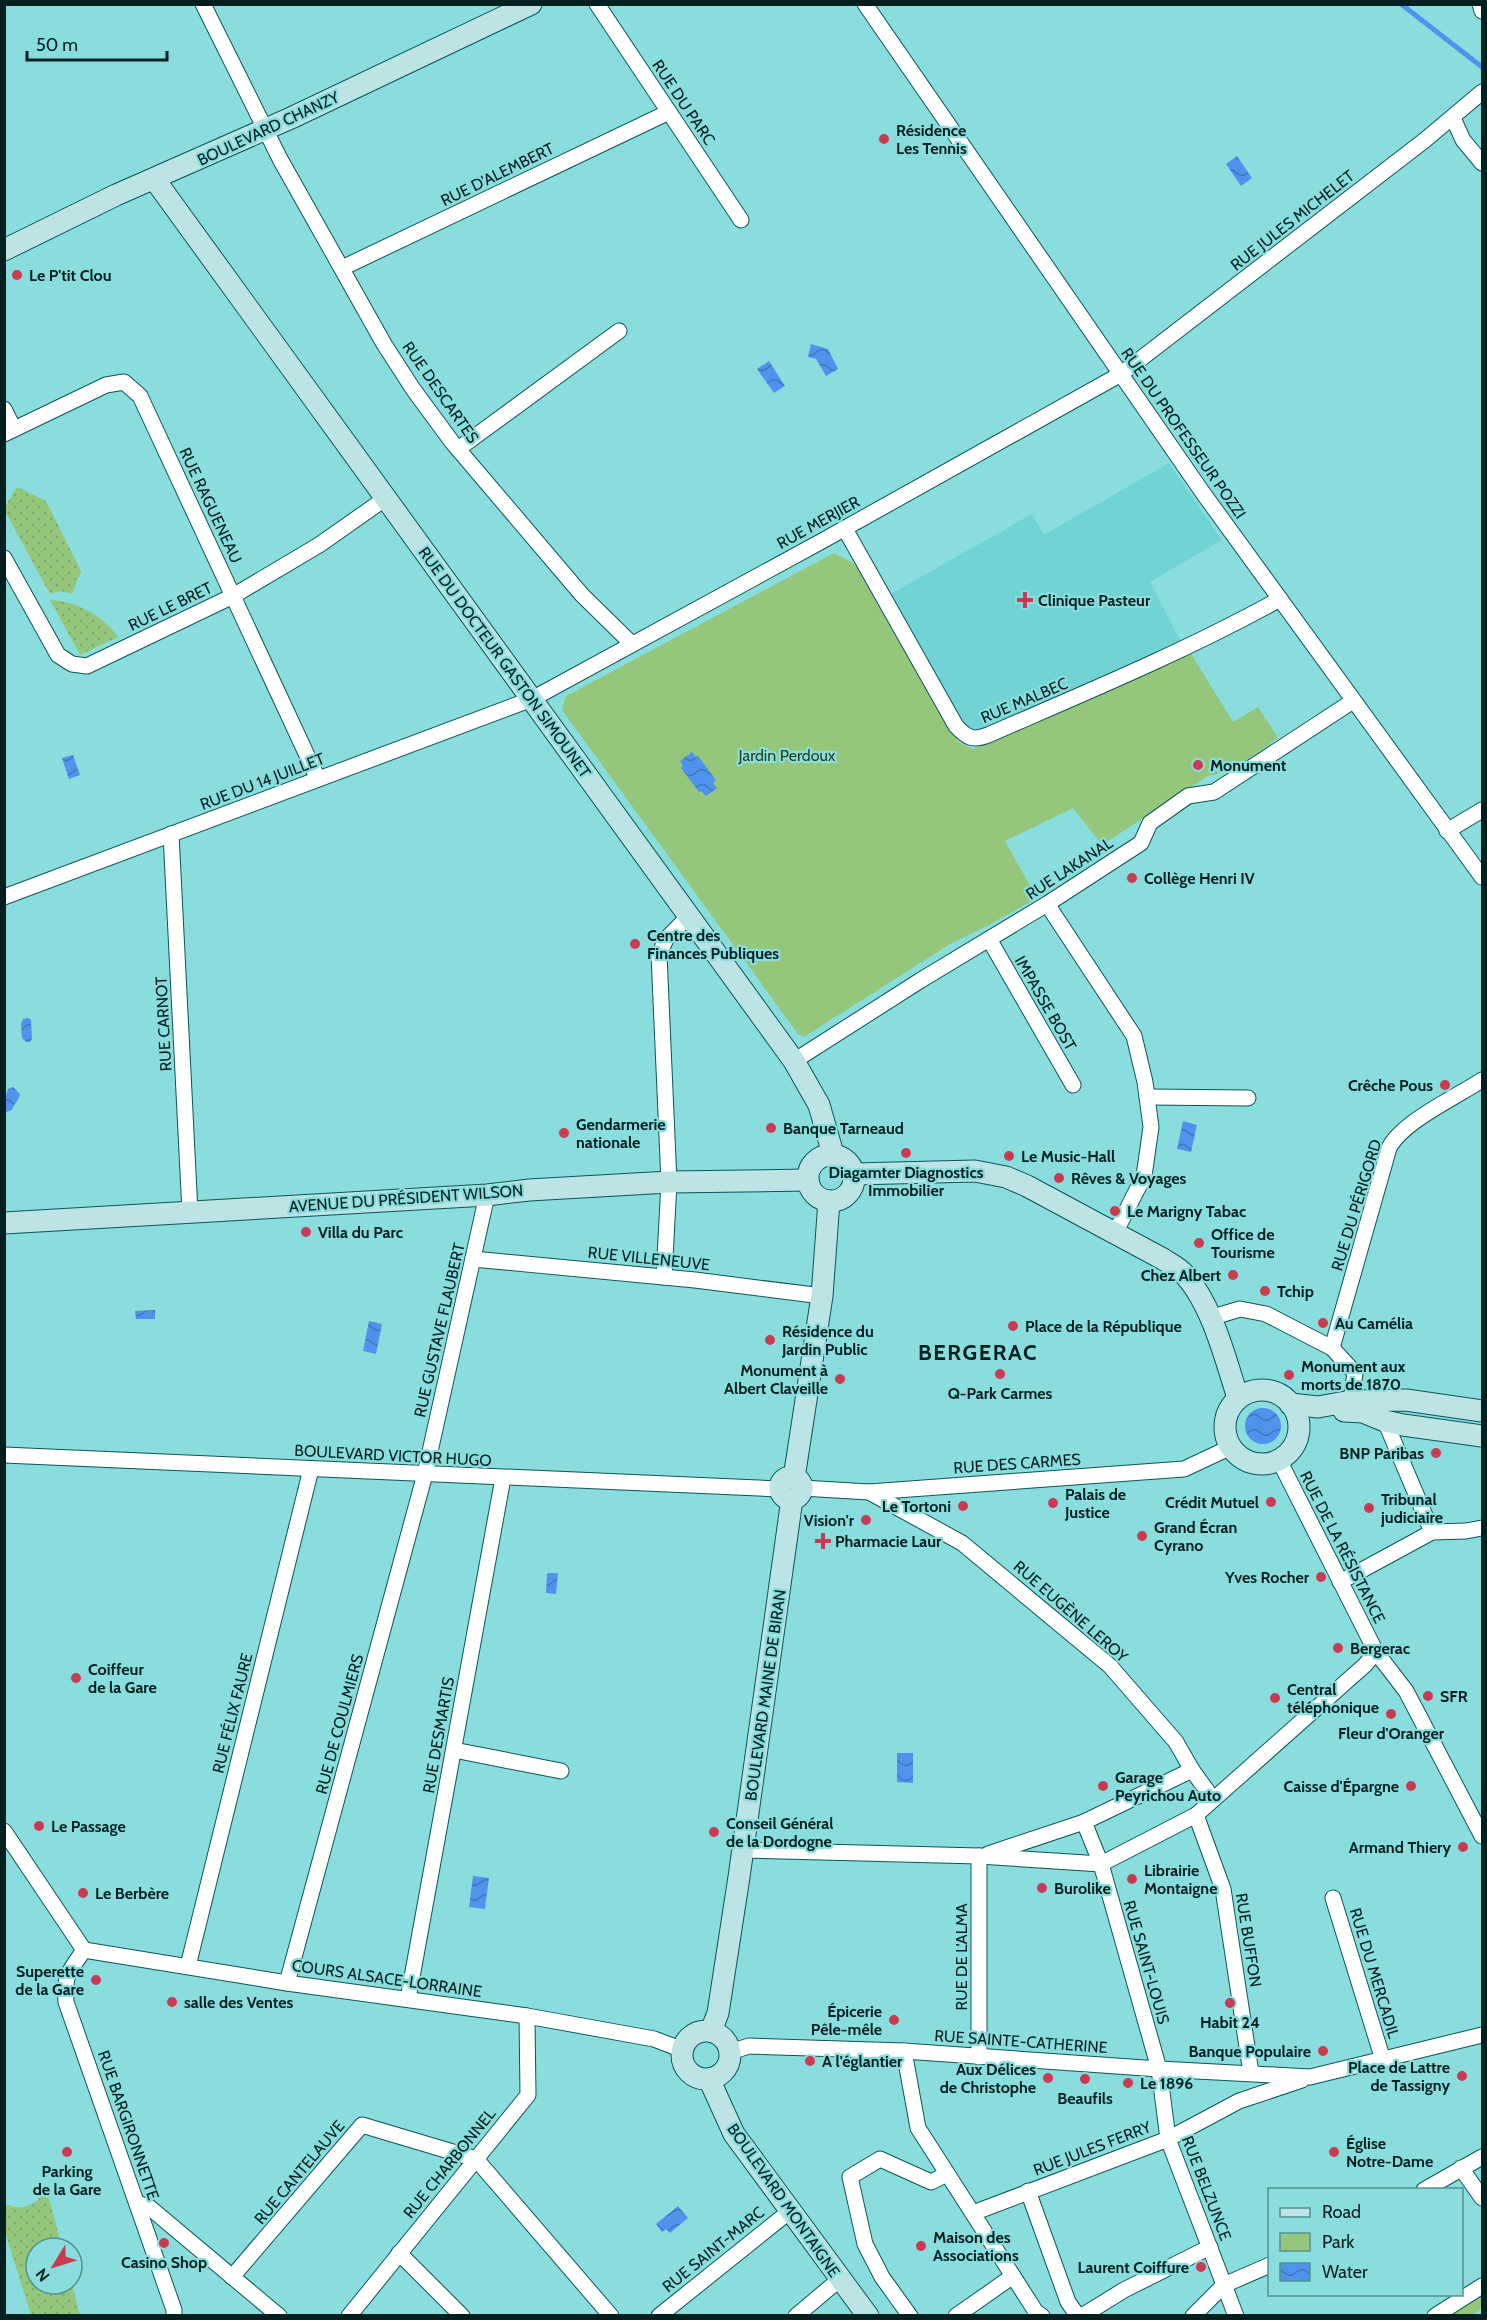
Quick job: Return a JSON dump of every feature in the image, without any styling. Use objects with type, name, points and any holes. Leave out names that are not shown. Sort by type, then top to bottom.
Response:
[{"type":"main road","name":"BOULEVARD CHANZY","points":[[4,250],[116,195],[155,180],[531,4]]},
{"type":"main road","name":"RUE DU DOCTEUR GASTON SIMOUNET","points":[[155,180],[794,1061],[819,1105],[833,1155]]},
{"type":"main road","points":[[833,1155],[847,1161],[854,1174],[852,1188],[848,1194],[835,1201],[829,1201],[814,1194],[808,1180],[810,1167],[815,1161],[820,1157],[833,1155]]},
{"type":"main road","points":[[854,1174],[975,1171],[1006,1178],[1027,1186],[1163,1259],[1182,1272],[1196,1291],[1224,1351],[1238,1398]]},
{"type":"main road","name":"AVENUE DU PRÉSIDENT WILSON","points":[[4,1223],[488,1195],[529,1190],[669,1182],[808,1180]]},
{"type":"main road","name":"BOULEVARD MAINE DE BIRAN","points":[[711,2031],[718,2013],[743,1850],[792,1488],[822,1296],[829,1201]]},
{"type":"main road","points":[[1224,1351],[1260,1390]]},
{"type":"main road","points":[[1260,1390],[1271,1391],[1282,1396],[1296,1413],[1299,1427],[1294,1444],[1279,1460],[1257,1464],[1238,1455],[1231,1448],[1225,1427],[1226,1416],[1238,1398],[1249,1392],[1260,1390]]},
{"type":"main road","points":[[1290,1404],[1318,1407],[1352,1401],[1406,1400],[1482,1411]]},
{"type":"main road","points":[[1299,1427],[1320,1414],[1336,1411],[1363,1412],[1385,1421],[1482,1436]]},
{"type":"main road","points":[[704,2031],[711,2031],[724,2039],[730,2052],[727,2067],[722,2073],[709,2079],[701,2078],[684,2064],[683,2050],[690,2037],[704,2031]]},
{"type":"main road","name":"BOULEVARD MONTAIGNE","points":[[709,2079],[734,2134],[868,2316]]},
{"type":"street","name":"RUE DESCARTES","points":[[203,4],[280,159],[408,380],[458,449],[582,595],[632,645]]},
{"type":"street","name":"RUE DU PARC","points":[[597,4],[741,220]]},
{"type":"street","name":"RUE DU PROFESSEUR POZZI","points":[[865,4],[1280,599],[1482,877]]},
{"type":"street","points":[[1480,4],[1482,11]]},
{"type":"street","name":"RUE JULES MICHELET","points":[[1121,374],[1453,118],[1482,92]]},
{"type":"street","name":"RUE D'ALEMBERT","points":[[342,268],[669,112]]},
{"type":"street","points":[[1453,118],[1463,140],[1482,163]]},
{"type":"street","points":[[458,449],[619,331]]},
{"type":"street","name":"RUE MERJIER","points":[[532,699],[845,529],[1121,374]]},
{"type":"street","name":"RUE RAGUENEAU","points":[[4,409],[9,432],[106,385],[124,382],[140,396],[318,778]]},
{"type":"street","name":"RUE LE BRET","points":[[4,558],[58,655],[72,664],[87,666],[233,596],[319,545],[386,498]]},
{"type":"street","name":"RUE MALBEC","points":[[845,529],[956,726],[971,739],[980,738],[1136,670],[1231,626],[1280,599]]},
{"type":"street","name":"RUE DU 14 JUILLET","points":[[4,897],[532,699]]},
{"type":"street","name":"RUE LAKANAL","points":[[794,1061],[1141,843],[1150,823],[1188,796],[1214,792],[1353,701]]},
{"type":"street","points":[[1447,831],[1482,810]]},
{"type":"street","name":"RUE CARNOT","points":[[171,834],[190,1212]]},
{"type":"street","points":[[1047,904],[1134,1036],[1147,1097],[1151,1127],[1144,1176],[1116,1233]]},
{"type":"street","points":[[664,1277],[669,1182],[659,954],[666,939],[689,916]]},
{"type":"street","name":"IMPASSE BOST","points":[[989,939],[1073,1085]]},
{"type":"street","name":"RUE DU PÉRIGORD","points":[[1332,1348],[1393,1139],[1409,1126],[1482,1080]]},
{"type":"street","points":[[1147,1097],[1248,1098]]},
{"type":"street","name":"RUE GUSTAVE FLAUBERT","points":[[424,1474],[488,1195]]},
{"type":"street","name":"RUE VILLENEUVE","points":[[473,1259],[664,1277],[822,1296]]},
{"type":"street","points":[[1210,1318],[1240,1309],[1266,1314],[1332,1348],[1354,1373],[1352,1401]]},
{"type":"street","points":[[1385,1421],[1432,1532]]},
{"type":"street","name":"RUE DES CARMES","points":[[792,1488],[868,1492],[1184,1469],[1231,1448]]},
{"type":"street","name":"BOULEVARD VICTOR HUGO","points":[[4,1455],[502,1478],[792,1488]]},
{"type":"street","name":"RUE DE LA RÉSISTANCE","points":[[1279,1460],[1376,1652],[1406,1691],[1482,1836]]},
{"type":"street","name":"RUE FÉLIX FAURE","points":[[188,1966],[311,1469]]},
{"type":"street","name":"RUE DE COULMIERS","points":[[287,1983],[424,1474]]},
{"type":"street","name":"RUE DESMARTIS","points":[[408,1999],[502,1478]]},
{"type":"street","name":"RUE EUGÈNE LEROY","points":[[868,1492],[962,1543],[1110,1666],[1176,1742],[1192,1770],[1213,1799]]},
{"type":"street","points":[[1340,1582],[1432,1532],[1482,1528]]},
{"type":"street","points":[[743,1850],[979,1856],[1101,1864],[1196,1815],[1365,1665],[1376,1652]]},
{"type":"street","points":[[454,1750],[561,1771]]},
{"type":"street","points":[[979,1856],[1084,1822],[1192,1770]]},
{"type":"street","name":"RUE BUFFON","points":[[1196,1815],[1223,1889],[1251,2073]]},
{"type":"street","name":"RUE SAINT-LOUIS","points":[[1084,1822],[1101,1864],[1159,2069]]},
{"type":"street","points":[[4,1831],[84,1950]]},
{"type":"street","name":"RUE DE L'ALMA","points":[[979,1856],[979,2057]]},
{"type":"street","name":"RUE DU MERCADIL","points":[[1333,1898],[1383,2060]]},
{"type":"street","name":"COURS ALSACE-LORRAINE","points":[[84,1950],[287,1983],[527,2016],[654,2039],[683,2050]]},
{"type":"street","name":"RUE BARGIRONNETTE","points":[[84,1950],[67,1974],[66,2002],[138,2203],[174,2310],[174,2316]]},
{"type":"street","name":"RUE CHARBONNEL","points":[[349,2316],[528,2095],[527,2016]]},
{"type":"street","name":"RUE SAINTE-CATHERINE","points":[[1168,2139],[1239,2101],[1310,2077],[1482,2035]]},
{"type":"street","name":"RUE SAINTE-CATHERINE","points":[[730,2052],[750,2046],[904,2051],[1310,2077]]},
{"type":"street","points":[[904,2051],[918,2128],[1036,2314]]},
{"type":"street","name":"RUE BELZUNCE","points":[[1159,2069],[1168,2139],[1236,2316]]},
{"type":"street","name":"RUE CANTELAUVE","points":[[232,2277],[362,2125],[476,2159]]},
{"type":"street","name":"RUE JULES FERRY","points":[[973,2213],[1168,2139]]},
{"type":"street","points":[[1428,2188],[1482,2157]]},
{"type":"street","points":[[476,2159],[611,2316]]},
{"type":"street","points":[[910,2316],[882,2277],[865,2244],[850,2177],[880,2159],[931,2182],[947,2174]]},
{"type":"street","points":[[1461,2169],[1482,2198]]},
{"type":"street","points":[[1028,2191],[1068,2302],[1080,2316],[1124,2290],[1210,2247]]},
{"type":"street","points":[[138,2203],[149,2207],[279,2316]]},
{"type":"street","name":"RUE SAINT-MARC","points":[[659,2316],[789,2211]]},
{"type":"street","points":[[399,2253],[462,2316]]},
{"type":"street","points":[[1193,2316],[1224,2285],[1268,2265]]},
{"type":"street","points":[[956,2316],[1013,2276]]},
{"type":"street","points":[[796,2316],[840,2279]]},
{"type":"street","points":[[1435,2316],[1482,2286]]},
{"type":"shaded area","name":"Clinique Pasteur","points":[[1169,463],[1222,540],[1150,582],[1181,642],[984,732],[967,729],[889,595],[1032,514],[1044,535]]},
{"type":"green space","points":[[17,487],[46,501],[81,571],[72,594],[61,591],[50,594],[5,511]]},
{"type":"green space","name":"Jardin Perdoux","points":[[834,553],[857,565],[958,742],[973,749],[1190,652],[1233,722],[1258,707],[1278,738],[1231,771],[1208,776],[1102,845],[1073,808],[1005,841],[1037,898],[950,944],[804,1037],[798,1034],[562,710],[566,696]]},
{"type":"green space","points":[[50,600],[70,603],[89,611],[105,622],[118,637],[80,655]]},
{"type":"green space","points":[[46,2187],[59,2236],[24,2236],[24,2293],[5,2232],[5,2204],[24,2207],[35,2202]]},
{"type":"green space","points":[[25,2296],[75,2296],[80,2315],[31,2315]]},
{"type":"green space","points":[[1475,2296],[1482,2296],[1482,2309],[1472,2315],[1445,2316]]},
{"type":"water","points":[[1237,156],[1252,178],[1241,186],[1226,164]]},
{"type":"water","points":[[811,344],[828,349],[838,369],[826,376],[816,359],[808,357]]},
{"type":"water","points":[[769,361],[785,386],[774,393],[757,369]]},
{"type":"water","points":[[692,752],[696,757],[698,756],[716,780],[713,783],[717,788],[706,796],[701,791],[699,792],[681,768],[683,766],[680,761]]},
{"type":"water","points":[[73,755],[80,775],[69,779],[62,758]]},
{"type":"water","points":[[23,1019],[31,1020],[32,1039],[26,1042],[22,1038],[21,1024]]},
{"type":"water","points":[[13,1087],[20,1094],[12,1110],[6,1112],[5,1098],[8,1089]]},
{"type":"water","points":[[1183,1121],[1197,1125],[1191,1152],[1177,1149]]},
{"type":"water","points":[[155,1310],[155,1319],[136,1319],[135,1311]]},
{"type":"water","points":[[369,1321],[382,1324],[376,1354],[363,1351]]},
{"type":"water","points":[[1263,1408],[1276,1413],[1281,1426],[1276,1439],[1263,1444],[1250,1439],[1245,1426],[1250,1413]]},
{"type":"water","points":[[547,1573],[558,1573],[556,1594],[546,1593]]},
{"type":"water","points":[[897,1753],[913,1753],[913,1783],[897,1782]]},
{"type":"water","points":[[473,1876],[489,1878],[485,1909],[469,1907]]},
{"type":"water","points":[[678,2206],[688,2218],[670,2233],[666,2229],[662,2232],[656,2224]]},
{"type":"waterway","points":[[1401,4],[1482,67]]},
{"type":"place","name":"Résidence Les Tennis","points":[[884,139]]},
{"type":"place","name":"Le P'tit Clou","points":[[17,275]]},
{"type":"place","name":"Clinique Pasteur","points":[[1025,600]]},
{"type":"place","name":"Monument","points":[[1198,765]]},
{"type":"place","name":"Collège Henri IV","points":[[1132,878]]},
{"type":"place","name":"Centre des Finances Publiques","points":[[635,944]]},
{"type":"place","name":"Crêche Pous","points":[[1445,1085]]},
{"type":"place","name":"Banque Tarneaud","points":[[771,1128]]},
{"type":"place","name":"Gendarmerie nationale","points":[[564,1133]]},
{"type":"place","name":"Diagamter Diagnostics Immobilier","points":[[906,1153]]},
{"type":"place","name":"Le Music-Hall","points":[[1009,1156]]},
{"type":"place","name":"Rêves & Voyages","points":[[1059,1178]]},
{"type":"place","name":"Le Marigny Tabac","points":[[1115,1211]]},
{"type":"place","name":"Villa du Parc","points":[[306,1232]]},
{"type":"place","name":"Office de Tourisme","points":[[1199,1243]]},
{"type":"place","name":"Chez Albert","points":[[1233,1275]]},
{"type":"place","name":"Tchip","points":[[1265,1291]]},
{"type":"place","name":"Au Camélia","points":[[1323,1323]]},
{"type":"place","name":"Place de la République","points":[[1013,1326]]},
{"type":"place","name":"Résidence du Jardin Public","points":[[770,1340]]},
{"type":"place","name":"Q-Park Carmes","points":[[1000,1374]]},
{"type":"place","name":"Monument aux morts de 1870","points":[[1289,1375]]},
{"type":"place","name":"Monument à Albert Claveille","points":[[840,1379]]},
{"type":"place","name":"BNP Paribas","points":[[1436,1453]]},
{"type":"place","name":"Crédit Mutuel","points":[[1271,1502]]},
{"type":"place","name":"Palais de Justice","points":[[1053,1503]]},
{"type":"place","name":"Le Tortoni","points":[[963,1506]]},
{"type":"place","name":"Tribunal judiciaire","points":[[1369,1508]]},
{"type":"place","name":"Vision'r","points":[[866,1520]]},
{"type":"place","name":"Grand Écran Cyrano","points":[[1142,1536]]},
{"type":"place","name":"Pharmacie Laur","points":[[823,1541]]},
{"type":"place","name":"Yves Rocher","points":[[1321,1577]]},
{"type":"place","name":"Bergerac","points":[[1338,1648]]},
{"type":"place","name":"Coiffeur de la Gare","points":[[76,1678]]},
{"type":"place","name":"SFR","points":[[1428,1696]]},
{"type":"place","name":"Central téléphonique","points":[[1275,1698]]},
{"type":"place","name":"Fleur d'Oranger","points":[[1391,1714]]},
{"type":"place","name":"Garage Peyrichou Auto","points":[[1103,1786]]},
{"type":"place","name":"Caisse d'Épargne","points":[[1411,1786]]},
{"type":"place","name":"Le Passage","points":[[39,1826]]},
{"type":"place","name":"Conseil Général de la Dordogne","points":[[714,1832]]},
{"type":"place","name":"Armand Thiery","points":[[1463,1847]]},
{"type":"place","name":"Librairie Montaigne","points":[[1132,1879]]},
{"type":"place","name":"Burolike","points":[[1042,1888]]},
{"type":"place","name":"Le Berbère","points":[[83,1893]]},
{"type":"place","name":"Superette de la Gare","points":[[96,1980]]},
{"type":"place","name":"salle des Ventes","points":[[172,2002]]},
{"type":"place","name":"Habit 24","points":[[1230,2003]]},
{"type":"place","name":"Épicerie Pêle-mêle","points":[[894,2020]]},
{"type":"place","name":"Banque Populaire","points":[[1323,2051]]},
{"type":"place","name":"A l'églantier","points":[[810,2061]]},
{"type":"place","name":"Place de Lattre de Tassigny","points":[[1462,2076]]},
{"type":"place","name":"Aux Délices de Christophe","points":[[1048,2078]]},
{"type":"place","name":"Beaufils","points":[[1085,2079]]},
{"type":"place","name":"Le 1896","points":[[1128,2083]]},
{"type":"place","name":"Parking de la Gare","points":[[67,2152]]},
{"type":"place","name":"Église Notre-Dame","points":[[1334,2152]]},
{"type":"place","name":"Casino Shop","points":[[164,2243]]},
{"type":"place","name":"Maison des Associations","points":[[921,2246]]},
{"type":"place","name":"Laurent Coiffure","points":[[1201,2267]]},
{"type":"district","name":"BERGERAC","points":[[978,1352]]}]
